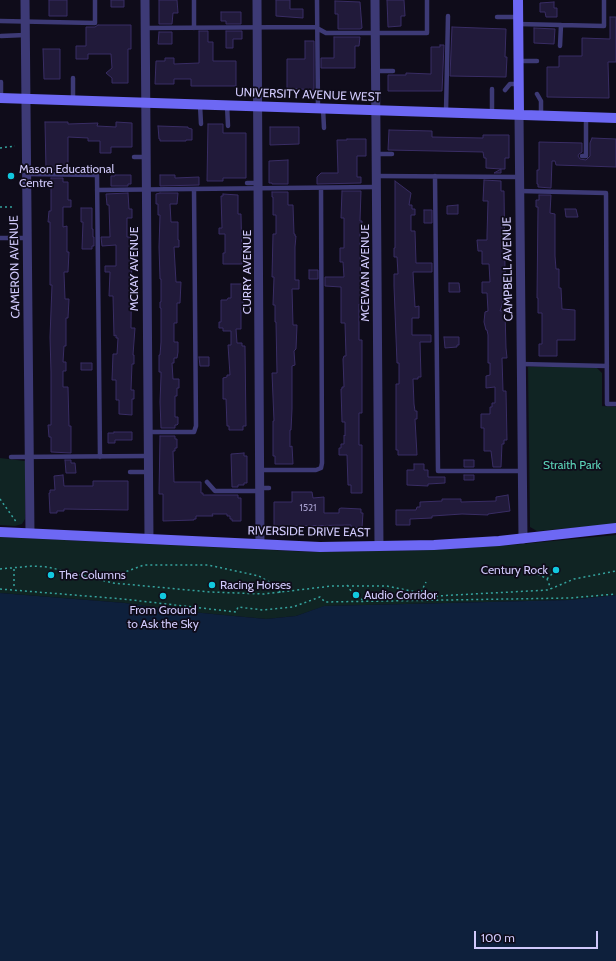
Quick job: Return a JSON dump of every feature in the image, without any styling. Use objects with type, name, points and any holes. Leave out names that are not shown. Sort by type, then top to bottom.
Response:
[{"type":"main road","name":"CAMPBELL AVENUE","points":[[518,0],[519,114]]},
{"type":"main road","name":"UNIVERSITY AVENUE WEST","points":[[0,98],[616,118]]},
{"type":"main road","name":"RIVERSIDE DRIVE EAST","points":[[0,532],[260,544],[379,546],[434,545],[523,539],[616,528]]},
{"type":"street","name":"CAMERON AVENUE","points":[[25,0],[30,533]]},
{"type":"street","name":"MCKAY AVENUE","points":[[144,0],[149,538]]},
{"type":"street","name":"CURRY AVENUE","points":[[257,0],[257,446],[263,489],[260,544]]},
{"type":"street","name":"MCEWAN AVENUE","points":[[375,0],[379,546]]},
{"type":"street","name":"CAMPBELL AVENUE","points":[[519,114],[523,539]]},
{"type":"lane","points":[[0,21],[95,24],[95,0]]},
{"type":"lane","points":[[194,0],[194,28]]},
{"type":"lane","points":[[317,0],[321,108],[324,128]]},
{"type":"lane","points":[[145,28],[315,27],[326,33],[427,33],[428,0]]},
{"type":"lane","points":[[497,17],[518,21],[561,25],[604,26],[604,0]]},
{"type":"lane","points":[[446,112],[448,16]]},
{"type":"lane","points":[[560,46],[561,25]]},
{"type":"lane","points":[[1,36],[25,35]]},
{"type":"lane","points":[[519,61],[537,61]]},
{"type":"lane","points":[[375,72],[394,71]]},
{"type":"lane","points":[[73,78],[73,101]]},
{"type":"lane","points":[[0,98],[1,82]]},
{"type":"lane","points":[[505,90],[510,84],[519,84]]},
{"type":"lane","points":[[492,89],[492,114]]},
{"type":"lane","points":[[537,94],[541,101],[541,115]]},
{"type":"lane","points":[[200,105],[201,124]]},
{"type":"lane","points":[[227,106],[228,126]]},
{"type":"lane","points":[[582,156],[586,156],[586,117]]},
{"type":"lane","points":[[376,154],[392,154]]},
{"type":"lane","points":[[134,158],[146,157]]},
{"type":"lane","points":[[26,174],[97,175],[100,457]]},
{"type":"lane","points":[[376,176],[520,177]]},
{"type":"lane","points":[[435,176],[438,471],[522,471]]},
{"type":"lane","points":[[247,183],[258,186]]},
{"type":"lane","points":[[97,190],[194,189],[258,186],[321,188],[376,187]]},
{"type":"lane","points":[[260,470],[316,470],[321,468],[321,188]]},
{"type":"lane","points":[[148,432],[194,432],[196,426],[194,189]]},
{"type":"lane","points":[[520,191],[606,193],[607,404],[616,404]]},
{"type":"lane","points":[[0,238],[27,238]]},
{"type":"lane","points":[[522,364],[607,366]]},
{"type":"lane","points":[[11,457],[148,456]]},
{"type":"lane","points":[[130,472],[148,472]]},
{"type":"lane","points":[[207,482],[215,491],[263,489]]},
{"type":"path","points":[[0,148],[15,146]]},
{"type":"path","points":[[0,207],[15,207]]},
{"type":"path","points":[[0,499],[16,523]]},
{"type":"path","points":[[101,580],[144,565],[208,565],[259,576],[269,582],[281,593]]},
{"type":"path","points":[[0,568],[32,566],[48,567],[101,580],[130,585],[210,592],[248,594],[281,593],[310,588],[347,585],[387,586],[436,596],[551,589],[574,579],[616,571]]},
{"type":"path","points":[[14,567],[14,586]]},
{"type":"path","points":[[547,580],[554,572]]},
{"type":"path","points":[[538,574],[547,580],[551,589]]},
{"type":"path","points":[[421,592],[426,582]]},
{"type":"path","points":[[347,585],[351,591],[365,602]]},
{"type":"path","points":[[0,589],[123,599],[236,612],[238,607],[263,610],[293,606],[320,597],[325,602],[365,602],[570,598],[616,594]]},
{"type":"green space","name":"Straith Park","points":[[528,367],[596,367],[602,373],[602,406],[616,407],[616,524],[537,531],[530,527]]},
{"type":"green space","points":[[0,458],[25,461],[25,519],[22,524],[15,526],[0,525]]},
{"type":"green space","points":[[616,535],[616,595],[569,600],[325,606],[296,616],[266,619],[181,611],[125,603],[0,593],[0,537],[313,552],[430,550],[511,545]]},
{"type":"water","points":[[0,593],[125,603],[181,611],[266,619],[296,616],[324,606],[569,600],[616,595],[616,961],[0,961]]},
{"type":"building","points":[[49,0],[67,0],[67,16],[49,16]]},
{"type":"building","points":[[111,0],[124,0],[124,7],[111,7]]},
{"type":"building","points":[[159,0],[177,0],[178,13],[173,13],[172,24],[159,24]]},
{"type":"building","points":[[276,0],[290,0],[290,9],[303,9],[303,18],[276,16]]},
{"type":"building","points":[[387,0],[404,0],[405,16],[401,16],[401,26],[388,27]]},
{"type":"building","points":[[335,1],[360,2],[362,28],[338,29],[338,14],[335,14]]},
{"type":"building","points":[[554,2],[554,8],[557,8],[557,17],[546,17],[545,12],[540,12],[540,3]]},
{"type":"building","points":[[221,12],[241,12],[241,24],[226,24],[226,21],[221,21]]},
{"type":"building","points":[[610,17],[616,17],[616,62],[608,62],[609,98],[547,97],[547,67],[559,67],[559,56],[582,56],[582,38],[610,39]]},
{"type":"building","points":[[98,25],[131,25],[131,49],[128,49],[128,83],[112,83],[112,78],[106,73],[112,68],[111,54],[88,54],[88,59],[76,59],[76,46],[86,46],[86,27],[95,27]]},
{"type":"building","points":[[452,27],[506,29],[506,77],[450,76]]},
{"type":"building","points":[[534,28],[555,29],[554,44],[534,43]]},
{"type":"building","points":[[199,31],[208,31],[208,42],[213,42],[213,61],[236,61],[236,86],[191,86],[191,79],[174,79],[174,84],[155,84],[156,61],[165,61],[165,58],[174,58],[174,64],[199,63]]},
{"type":"building","points":[[226,31],[242,31],[242,39],[233,39],[233,48],[226,48]]},
{"type":"building","points":[[159,32],[172,32],[172,44],[158,44]]},
{"type":"building","points":[[334,37],[360,37],[359,46],[355,46],[355,68],[321,68],[321,58],[334,58]]},
{"type":"building","points":[[305,41],[314,41],[314,90],[287,88],[287,59],[305,59]]},
{"type":"building","points":[[440,45],[444,45],[442,91],[388,91],[388,75],[406,75],[406,73],[431,74],[431,47],[440,47]]},
{"type":"building","points":[[43,49],[60,49],[60,79],[44,79]]},
{"type":"building","points":[[45,122],[68,122],[68,124],[98,123],[97,126],[116,127],[116,122],[132,123],[132,147],[111,147],[111,153],[100,153],[100,141],[88,141],[88,138],[68,137],[68,170],[63,171],[46,169]]},
{"type":"building","points":[[208,124],[223,124],[223,133],[246,133],[246,178],[223,178],[223,181],[207,181]]},
{"type":"building","points":[[158,126],[188,127],[192,129],[192,140],[160,141]]},
{"type":"building","points":[[270,127],[299,127],[299,144],[270,145]]},
{"type":"building","points":[[389,130],[432,131],[432,137],[483,138],[483,135],[509,135],[509,158],[505,158],[505,169],[501,169],[486,168],[486,158],[484,158],[483,152],[388,150]]},
{"type":"building","points":[[592,138],[616,139],[616,167],[556,165],[555,161],[552,161],[551,188],[538,187],[537,170],[539,170],[539,142],[582,143],[582,152],[578,156],[580,159],[586,160],[590,156],[590,143]]},
{"type":"building","points":[[366,139],[366,156],[357,156],[357,177],[361,177],[361,183],[317,184],[317,177],[321,173],[338,173],[337,140]]},
{"type":"building","points":[[288,160],[288,184],[269,183],[269,161]]},
{"type":"building","points":[[501,169],[501,173],[494,173]]},
{"type":"building","points":[[131,175],[131,184],[128,184],[128,186],[111,186],[111,176]]},
{"type":"building","points":[[160,175],[175,175],[175,178],[199,177],[199,185],[160,186]]},
{"type":"building","points":[[51,178],[63,178],[63,182],[68,182],[68,200],[71,200],[71,207],[63,207],[63,227],[67,226],[67,252],[69,252],[68,272],[64,272],[65,299],[69,299],[68,318],[66,318],[66,346],[64,346],[63,362],[66,362],[66,371],[63,371],[63,387],[68,387],[69,426],[71,426],[71,453],[51,452],[51,437],[49,437],[48,425],[51,425],[50,337],[52,285],[50,285],[50,222],[48,222],[49,211],[51,211]]},
{"type":"building","points":[[484,180],[501,181],[501,191],[504,191],[505,270],[507,293],[500,311],[505,311],[507,358],[502,358],[503,391],[506,391],[507,440],[504,440],[504,444],[502,444],[501,467],[493,467],[491,451],[484,451],[484,428],[481,428],[481,414],[490,414],[490,407],[492,407],[492,403],[495,403],[495,387],[486,388],[486,376],[490,375],[490,363],[488,363],[488,335],[484,322],[485,312],[488,311],[487,293],[482,293],[482,282],[490,282],[489,264],[482,264],[482,251],[478,251],[477,240],[487,240],[488,201],[483,201]]},
{"type":"building","points":[[395,181],[411,193],[409,205],[412,205],[412,209],[415,209],[415,215],[411,215],[411,231],[415,231],[416,263],[432,263],[432,272],[413,272],[415,307],[419,306],[419,318],[412,318],[412,335],[431,335],[431,342],[420,342],[421,377],[418,377],[418,379],[413,379],[414,404],[415,411],[417,411],[417,419],[415,419],[417,455],[398,455],[398,450],[396,450],[396,384],[399,384],[399,363],[397,363],[394,286],[394,274],[398,274],[397,257],[394,257]]},
{"type":"building","points":[[342,191],[361,191],[360,221],[362,221],[362,232],[360,232],[360,252],[363,304],[359,304],[359,340],[362,340],[362,413],[359,413],[359,445],[362,445],[362,493],[351,493],[351,485],[348,485],[347,455],[339,455],[339,448],[341,448],[341,444],[344,444],[344,435],[345,436],[345,422],[342,422],[341,389],[344,387],[343,359],[344,356],[346,356],[345,323],[341,323],[341,287],[325,286],[325,277],[344,277],[343,262],[340,262],[340,248],[344,248],[344,218],[341,218]]},
{"type":"building","points":[[272,192],[288,192],[288,205],[293,205],[294,234],[296,236],[295,280],[299,280],[299,289],[292,289],[293,325],[297,325],[296,349],[294,351],[295,365],[292,366],[292,409],[290,430],[290,447],[292,446],[293,464],[275,464],[275,456],[273,456],[274,421],[272,373],[277,373],[275,305],[273,305],[274,277],[272,277],[273,234],[276,234],[276,215],[273,215]]},
{"type":"building","points":[[128,193],[129,209],[132,209],[132,218],[127,218],[127,237],[130,237],[132,240],[131,328],[135,328],[133,355],[134,364],[132,364],[131,390],[134,390],[134,399],[132,399],[132,415],[119,414],[119,400],[116,400],[116,380],[112,380],[113,354],[117,354],[118,338],[116,338],[116,335],[114,336],[113,296],[109,296],[110,272],[105,272],[105,266],[116,266],[116,245],[102,246],[101,237],[110,237],[109,205],[107,205],[106,194]]},
{"type":"building","points":[[178,193],[177,204],[170,204],[171,222],[178,222],[179,247],[174,247],[176,282],[181,282],[180,303],[177,303],[177,323],[174,323],[174,342],[178,342],[178,352],[177,358],[174,358],[174,363],[172,363],[173,379],[179,379],[179,388],[177,388],[177,396],[175,396],[175,417],[178,417],[178,424],[175,425],[175,428],[161,428],[161,372],[159,372],[161,342],[161,279],[159,247],[160,215],[158,215],[158,204],[156,204],[156,194]]},
{"type":"building","points":[[223,194],[238,195],[238,214],[241,214],[242,264],[223,264],[223,253],[225,253],[225,234],[219,234],[219,228],[222,228],[221,196],[223,196]]},
{"type":"building","points":[[539,195],[551,195],[550,213],[555,214],[555,256],[556,269],[559,269],[559,288],[561,288],[562,309],[575,310],[575,340],[557,340],[557,356],[539,356],[539,344],[542,344],[542,313],[538,313],[537,298],[538,207],[536,207],[536,200],[539,200]]},
{"type":"building","points":[[458,205],[458,214],[447,214],[447,206]]},
{"type":"building","points":[[81,208],[92,208],[94,246],[92,246],[92,249],[82,249],[83,222],[81,222]]},
{"type":"building","points":[[565,209],[576,209],[578,217],[566,217]]},
{"type":"building","points":[[424,210],[432,210],[432,223],[424,223]]},
{"type":"building","points":[[309,270],[318,270],[318,279],[309,279]]},
{"type":"building","points":[[449,283],[459,283],[460,292],[449,292]]},
{"type":"building","points":[[231,284],[243,284],[241,329],[236,329],[237,343],[242,343],[242,346],[245,346],[246,426],[243,426],[243,430],[229,430],[229,426],[227,426],[226,399],[223,399],[223,378],[230,375],[228,345],[231,345],[231,331],[223,331],[223,328],[219,328],[219,322],[221,322],[221,300],[231,298]]},
{"type":"building","points":[[444,337],[459,337],[459,345],[457,345],[457,347],[445,348]]},
{"type":"building","points":[[199,357],[209,357],[209,366],[200,366]]},
{"type":"building","points":[[81,363],[92,363],[92,370],[81,370]]},
{"type":"building","points":[[132,432],[132,440],[115,440],[115,443],[108,443],[108,433]]},
{"type":"building","points":[[160,436],[175,436],[175,439],[177,439],[177,448],[173,451],[174,482],[201,482],[201,493],[203,493],[203,495],[238,495],[238,498],[241,498],[241,521],[232,521],[230,516],[227,516],[227,514],[212,514],[213,516],[196,516],[196,519],[194,520],[163,521],[163,494],[159,494]]},
{"type":"building","points":[[244,453],[244,456],[247,456],[247,483],[244,483],[244,485],[238,485],[238,487],[232,487],[231,454]]},
{"type":"building","points":[[65,460],[71,460],[71,463],[75,463],[76,473],[66,473]]},
{"type":"building","points":[[464,460],[474,460],[474,467],[464,467]]},
{"type":"building","points":[[414,464],[424,464],[424,470],[428,470],[428,477],[445,477],[445,483],[428,484],[428,486],[407,485],[407,470],[414,470]]},
{"type":"building","points":[[63,475],[64,486],[93,486],[93,481],[128,481],[128,510],[64,509],[64,511],[57,511],[57,513],[50,513],[49,493],[50,490],[55,490],[54,476]]},
{"type":"building","points":[[464,475],[474,475],[474,480],[464,480]]},
{"type":"building","points":[[292,492],[312,492],[313,498],[324,497],[324,513],[339,513],[339,509],[341,508],[361,509],[361,513],[363,513],[362,528],[351,527],[351,525],[292,526],[292,530],[274,531],[274,502],[292,502]]},
{"type":"building","points":[[508,495],[510,511],[488,515],[462,514],[432,516],[432,518],[410,519],[410,525],[396,525],[396,510],[416,510],[417,507],[420,507],[420,502],[442,501],[442,499],[461,499],[461,502],[496,501],[496,497]]},
{"type":"place","name":"Mason Educational Centre","points":[[11,176]]},
{"type":"place","name":"Century Rock","points":[[556,570]]},
{"type":"place","name":"The Columns","points":[[51,575]]},
{"type":"place","name":"Racing Horses","points":[[212,585]]},
{"type":"place","name":"Audio Corridor","points":[[356,595]]},
{"type":"place","name":"From Ground to Ask the Sky","points":[[163,596]]}]
